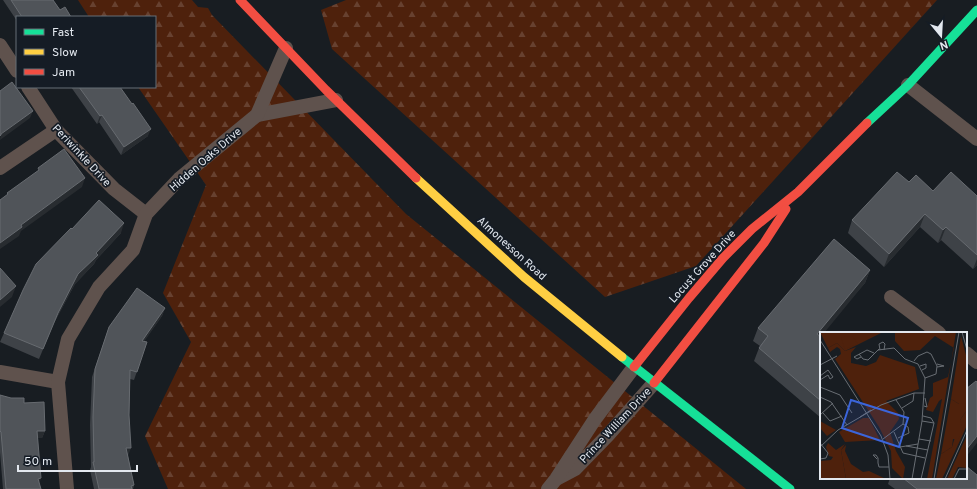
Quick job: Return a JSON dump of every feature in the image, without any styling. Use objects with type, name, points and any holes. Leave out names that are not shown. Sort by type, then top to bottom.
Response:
[{"type":"main road","name":"Almonesson Road","points":[[240,0],[336,100],[405,168],[514,268],[654,383],[790,489]]},
{"type":"main road","name":"Locust Grove Drive","points":[[634,366],[688,298],[723,258],[752,229],[798,192],[840,149],[908,85],[977,10]]},
{"type":"main road","name":"Locust Grove Drive","points":[[654,383],[764,243],[798,192]]},
{"type":"street","points":[[0,45],[16,69]]},
{"type":"street","name":"Hidden Oaks Drive","points":[[67,489],[58,382],[68,339],[99,287],[133,250],[146,214],[179,179],[257,115],[286,48]]},
{"type":"street","points":[[908,85],[977,139]]},
{"type":"street","name":"Periwinkle Drive","points":[[29,88],[56,130],[114,190],[146,214]]},
{"type":"street","name":"Hidden Oaks Drive","points":[[257,115],[336,100]]},
{"type":"street","points":[[0,168],[56,130]]},
{"type":"street","points":[[891,297],[938,332]]},
{"type":"street","points":[[967,355],[977,362]]},
{"type":"street","name":"Prince William Drive","points":[[552,484],[594,419],[634,366]]},
{"type":"street","points":[[0,372],[58,382]]},
{"type":"street","name":"Prince William Drive","points":[[552,484],[575,469],[608,435],[654,383]]},
{"type":"green space","points":[[78,0],[192,0],[198,7],[208,8],[212,15],[406,214],[746,489],[168,489],[145,436],[191,342],[163,293],[206,185],[139,88],[156,88],[156,16],[88,16]]},
{"type":"green space","points":[[346,0],[937,0],[696,266],[605,297],[332,49],[321,10]]},
{"type":"building","points":[[11,0],[53,0],[60,10],[65,7],[70,16],[21,16]]},
{"type":"building","points":[[12,82],[33,111],[0,136],[0,91]]},
{"type":"building","points":[[80,88],[121,88],[151,129],[124,147],[102,115],[100,116]]},
{"type":"building","points":[[64,149],[85,178],[21,225],[22,227],[0,243],[0,200],[8,194],[7,193],[39,170],[38,168]]},
{"type":"building","points":[[897,172],[909,182],[916,175],[933,191],[951,172],[977,196],[977,255],[946,227],[943,230],[925,214],[889,254],[852,220]]},
{"type":"building","points":[[99,200],[124,223],[96,253],[98,255],[78,274],[58,313],[43,349],[4,333],[36,264]]},
{"type":"building","points":[[834,239],[870,270],[817,334],[820,336],[820,400],[759,348],[768,336],[758,328]]},
{"type":"building","points":[[0,268],[16,286],[0,300]]},
{"type":"building","points":[[137,288],[165,308],[142,341],[147,342],[137,372],[130,370],[129,415],[131,448],[126,448],[134,485],[131,486],[132,489],[99,489],[93,462],[95,369],[109,327]]},
{"type":"building","points":[[976,381],[977,382],[977,436],[967,449],[967,388]]},
{"type":"building","points":[[0,395],[11,398],[24,398],[24,403],[44,402],[45,431],[37,431],[41,478],[38,479],[41,489],[6,489],[0,431]]},
{"type":"building","points":[[967,467],[977,475],[977,489],[917,489],[904,479],[967,479]]},
{"type":"traffic: fast","points":[[867,123],[908,85],[977,10]]},
{"type":"traffic: fast","points":[[622,357],[790,489]]},
{"type":"traffic: slow","points":[[416,178],[524,277],[622,357]]},
{"type":"traffic: jam","points":[[240,0],[326,90],[416,178]]},
{"type":"traffic: jam","points":[[634,367],[723,258],[752,229],[798,192],[867,123]]},
{"type":"traffic: jam","points":[[654,383],[764,243],[786,209]]}]
